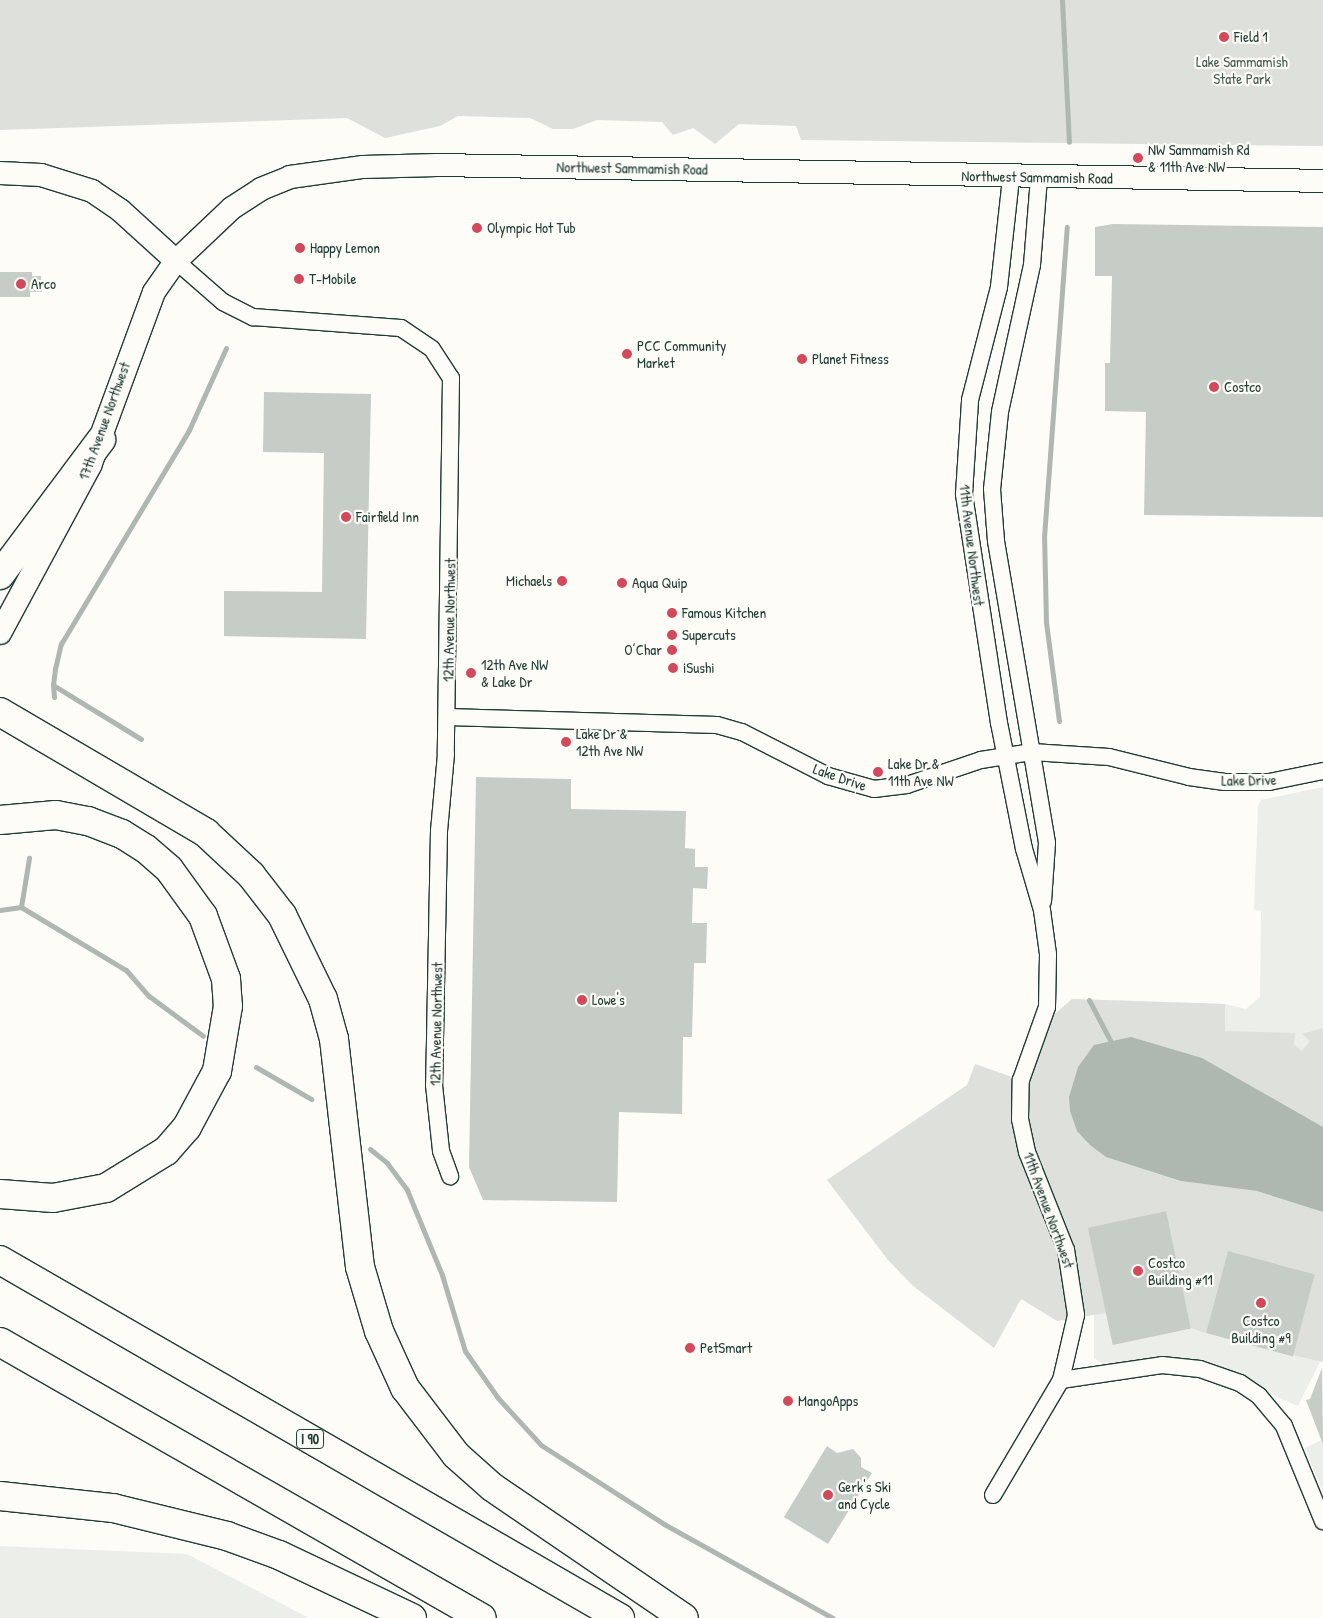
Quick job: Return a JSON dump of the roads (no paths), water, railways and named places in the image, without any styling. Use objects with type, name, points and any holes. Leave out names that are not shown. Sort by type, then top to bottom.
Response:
[{"type":"highway","points":[[0,575],[100,440]]},
{"type":"highway","points":[[0,712],[206,833],[251,876],[282,915],[323,999],[334,1039],[360,1267],[379,1332],[405,1388],[456,1454],[492,1487],[684,1618]]},
{"type":"highway","points":[[0,820],[56,815],[88,821],[122,834],[146,849],[169,869],[203,916],[226,979],[228,1006],[217,1071],[188,1127],[166,1150],[106,1188],[53,1198],[0,1194]]},
{"type":"highway","name":"I 90","points":[[0,1260],[620,1618]]},
{"type":"highway","points":[[0,1342],[482,1618]]},
{"type":"highway","points":[[0,1496],[113,1508],[227,1536],[279,1555],[412,1618]]},
{"type":"main road","name":"Northwest Sammamish Road","points":[[176,261],[232,208],[261,189],[321,170],[437,165],[1011,178],[1323,181]]},
{"type":"main road","points":[[0,173],[41,175],[92,191],[120,210],[176,261]]},
{"type":"main road","name":"17th Avenue Northwest","points":[[0,633],[74,499],[100,440],[144,313],[176,261]]},
{"type":"street","name":"11th Avenue Northwest","points":[[993,1495],[1061,1380],[1075,1331],[1074,1286],[1066,1250],[1027,1152],[1019,1104],[1020,1080],[1046,1007],[1048,954],[1042,910],[1024,849],[1005,755],[969,541],[963,480],[970,400],[999,287],[1011,178]]},
{"type":"street","name":"11th Avenue Northwest","points":[[1039,178],[1032,265],[1000,412],[992,489],[996,541],[1048,843],[1042,910]]},
{"type":"street","name":"12th Avenue Northwest","points":[[176,261],[236,311],[269,320],[393,325],[414,334],[445,366],[453,392],[447,717],[439,831],[434,1084],[441,1151],[450,1176]]},
{"type":"street","name":"Lake Drive","points":[[447,717],[716,724],[742,732],[828,776],[874,789],[907,785],[1005,755],[1032,752],[1110,757],[1189,777],[1225,782],[1269,782],[1323,771]]},
{"type":"street","points":[[1061,1380],[1162,1365],[1200,1369],[1240,1383],[1259,1396],[1284,1426],[1323,1520]]},
{"type":"waterway","points":[[1062,0],[1069,142]]},
{"type":"waterway","points":[[1059,721],[1046,622],[1044,537],[1067,227]]},
{"type":"waterway","points":[[141,739],[53,685],[55,669],[61,644],[189,430],[226,348]]},
{"type":"waterway","points":[[53,685],[54,697]]},
{"type":"waterway","points":[[21,907],[29,858]]},
{"type":"waterway","points":[[0,910],[21,907],[126,970],[149,996],[203,1036]]},
{"type":"waterway","points":[[1089,1000],[1110,1040]]},
{"type":"waterway","points":[[256,1067],[311,1099]]},
{"type":"waterway","points":[[370,1149],[387,1163],[407,1190],[442,1275],[465,1351],[498,1398],[541,1445],[664,1524],[833,1618]]},
{"type":"place","name":"Field 1","points":[[1224,37]]},
{"type":"place","name":"NW Sammamish Rd & 11th Ave NW","points":[[1138,158]]},
{"type":"place","name":"Olympic Hot Tub","points":[[477,228]]},
{"type":"place","name":"Happy Lemon","points":[[300,248]]},
{"type":"place","name":"T-Mobile","points":[[299,279]]},
{"type":"place","name":"Arco","points":[[21,284]]},
{"type":"place","name":"PCC Community Market","points":[[627,354]]},
{"type":"place","name":"Planet Fitness","points":[[802,359]]},
{"type":"place","name":"Costco","points":[[1214,387]]},
{"type":"place","name":"Fairfield Inn","points":[[346,517]]},
{"type":"place","name":"Michaels","points":[[562,581]]},
{"type":"place","name":"Aqua Quip","points":[[622,583]]},
{"type":"place","name":"Famous Kitchen","points":[[672,613]]},
{"type":"place","name":"Supercuts","points":[[672,635]]},
{"type":"place","name":"O’Char","points":[[672,650]]},
{"type":"place","name":"iSushi","points":[[673,668]]},
{"type":"place","name":"12th Ave NW & Lake Dr","points":[[471,673]]},
{"type":"place","name":"Lake Dr & 12th Ave NW","points":[[566,742]]},
{"type":"place","name":"Lake Dr & 11th Ave NW","points":[[878,772]]},
{"type":"place","name":"Lowe's","points":[[582,1000]]},
{"type":"place","name":"Costco Building #11","points":[[1138,1271]]},
{"type":"place","name":"Costco Building #9","points":[[1261,1303]]},
{"type":"place","name":"PetSmart","points":[[690,1348]]},
{"type":"place","name":"MangoApps","points":[[788,1401]]},
{"type":"place","name":"Gerk's Ski and Cycle","points":[[828,1495]]},
{"type":"park label","name":"Lake Sammamish State Park","points":[[1242,70]]}]
